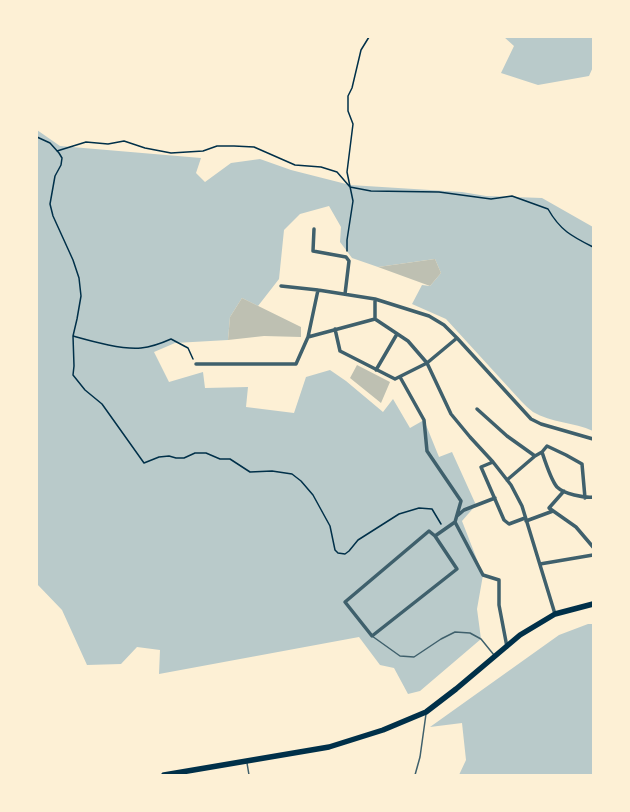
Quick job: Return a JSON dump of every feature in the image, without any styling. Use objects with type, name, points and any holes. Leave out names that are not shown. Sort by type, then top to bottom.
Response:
[{"type":"main road","points":[[164,775],[329,747],[383,730],[426,712],[520,635],[555,614],[593,604]]},
{"type":"street","points":[[314,229],[313,251],[346,257],[349,261],[345,294]]},
{"type":"street","points":[[282,286],[375,299],[429,316],[444,324],[531,419],[541,424],[593,439]]},
{"type":"street","points":[[196,364],[296,364],[308,337],[318,290]]},
{"type":"street","points":[[375,299],[375,319]]},
{"type":"street","points":[[308,337],[375,319],[408,341],[427,363],[451,414],[511,485],[522,506],[555,614]]},
{"type":"street","points":[[335,330],[340,351],[395,380],[427,363],[457,338]]},
{"type":"street","points":[[376,370],[397,334]]},
{"type":"street","points":[[400,377],[424,420],[427,451],[461,501],[455,522],[435,536]]},
{"type":"street","points":[[477,409],[507,436],[536,456]]},
{"type":"street","points":[[507,480],[542,452],[547,446],[582,464],[585,498]]},
{"type":"street","points":[[542,452],[557,488],[585,498],[593,497]]},
{"type":"street","points":[[493,462],[481,467],[504,520],[509,524],[553,511]]},
{"type":"street","points":[[564,491],[549,508],[576,527],[593,547]]},
{"type":"street","points":[[457,516],[464,510],[495,498]]},
{"type":"street","points":[[455,522],[483,575],[499,580],[500,605],[507,647]]},
{"type":"street","points":[[429,531],[435,536],[457,569],[372,636],[344,602],[429,531]]},
{"type":"street","points":[[540,564],[593,555]]},
{"type":"lane","points":[[372,636],[400,656],[414,657],[441,639],[456,632],[470,634],[482,640],[495,656]]},
{"type":"lane","points":[[415,775],[420,757],[426,712]]},
{"type":"lane","points":[[246,761],[249,775]]},
{"type":"path","points":[[347,258],[347,240],[353,200],[347,172],[353,124],[348,111],[348,96],[352,88],[361,50],[369,37]]},
{"type":"path","points":[[37,137],[50,143],[62,158],[61,165],[55,176],[50,204],[53,216],[73,260],[79,278],[81,296],[73,336],[73,375],[84,390],[102,404],[144,462],[159,457],[169,456],[184,458],[195,453],[206,453],[220,459],[230,459],[250,472],[272,471],[292,474],[301,480],[313,495],[330,526],[335,550],[338,553],[345,554],[358,540],[399,514],[419,508],[432,509],[444,529]]},
{"type":"path","points":[[57,151],[86,142],[108,144],[124,141],[145,148],[171,153],[202,151],[217,146],[254,147],[295,165],[321,167],[337,172],[350,187],[371,191],[432,192],[491,199],[512,196],[548,209],[556,222],[562,228],[572,236],[593,247]]},
{"type":"path","points":[[73,336],[99,343],[140,348],[160,344],[171,339],[188,348],[196,364]]},
{"type":"shaded area","points":[[504,37],[593,37],[593,67],[589,76],[538,85],[501,73],[514,46]]},
{"type":"shaded area","points":[[37,130],[60,146],[201,158],[196,173],[205,182],[231,163],[260,159],[291,170],[350,185],[462,192],[486,196],[542,198],[593,227],[593,431],[540,416],[533,412],[521,401],[446,319],[412,304],[422,285],[430,286],[441,273],[435,259],[378,267],[352,258],[340,242],[341,227],[329,206],[300,214],[284,230],[279,279],[258,306],[242,298],[230,317],[228,340],[175,343],[154,352],[169,382],[203,372],[205,388],[248,387],[246,407],[294,413],[306,377],[330,370],[346,381],[383,412],[393,399],[410,428],[424,420],[439,457],[452,452],[476,505],[462,521],[483,575],[477,609],[481,639],[420,691],[408,694],[394,668],[380,665],[359,637],[159,674],[160,650],[137,647],[121,664],[87,665],[62,610],[37,584]]},
{"type":"shaded area","points":[[588,624],[593,624],[593,775],[459,775],[466,760],[462,723],[430,727],[559,635]]},
{"type":"building","points":[[435,259],[441,273],[430,286],[378,267]]},
{"type":"building","points":[[242,298],[301,327],[301,337],[264,336],[228,340],[230,317]]},
{"type":"building","points":[[357,365],[390,382],[381,403],[350,378]]}]
